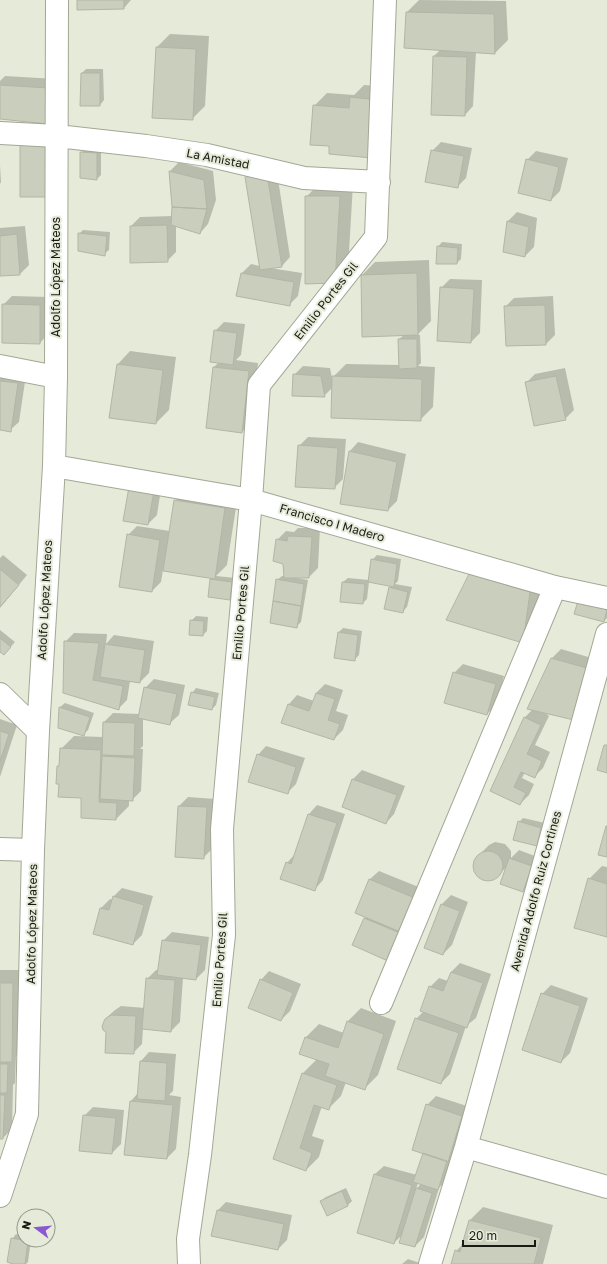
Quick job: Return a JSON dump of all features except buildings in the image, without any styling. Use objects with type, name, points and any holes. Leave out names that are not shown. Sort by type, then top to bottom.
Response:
[{"type":"street","name":"Adolfo López Mateos","points":[[0,1196],[27,1114],[33,850],[38,731],[54,466],[56,377],[57,0]]},
{"type":"street","name":"Emilio Portes Gil","points":[[189,1264],[188,1239],[200,1155],[224,935],[222,829],[251,500],[259,385],[376,237],[386,0]]},
{"type":"street","name":"La Amistad","points":[[0,132],[57,136],[146,146],[207,155],[304,178],[379,182]]},
{"type":"street","points":[[0,366],[56,377]]},
{"type":"street","name":"Francisco I Madero","points":[[54,466],[251,500],[555,587],[607,598]]},
{"type":"street","points":[[380,1003],[555,587]]},
{"type":"street","name":"Avenida Adolfo Ruiz Cortines","points":[[430,1264],[466,1148],[607,634]]},
{"type":"street","points":[[0,694],[38,731]]},
{"type":"street","points":[[0,849],[33,850]]},
{"type":"street","points":[[466,1148],[607,1187]]}]
